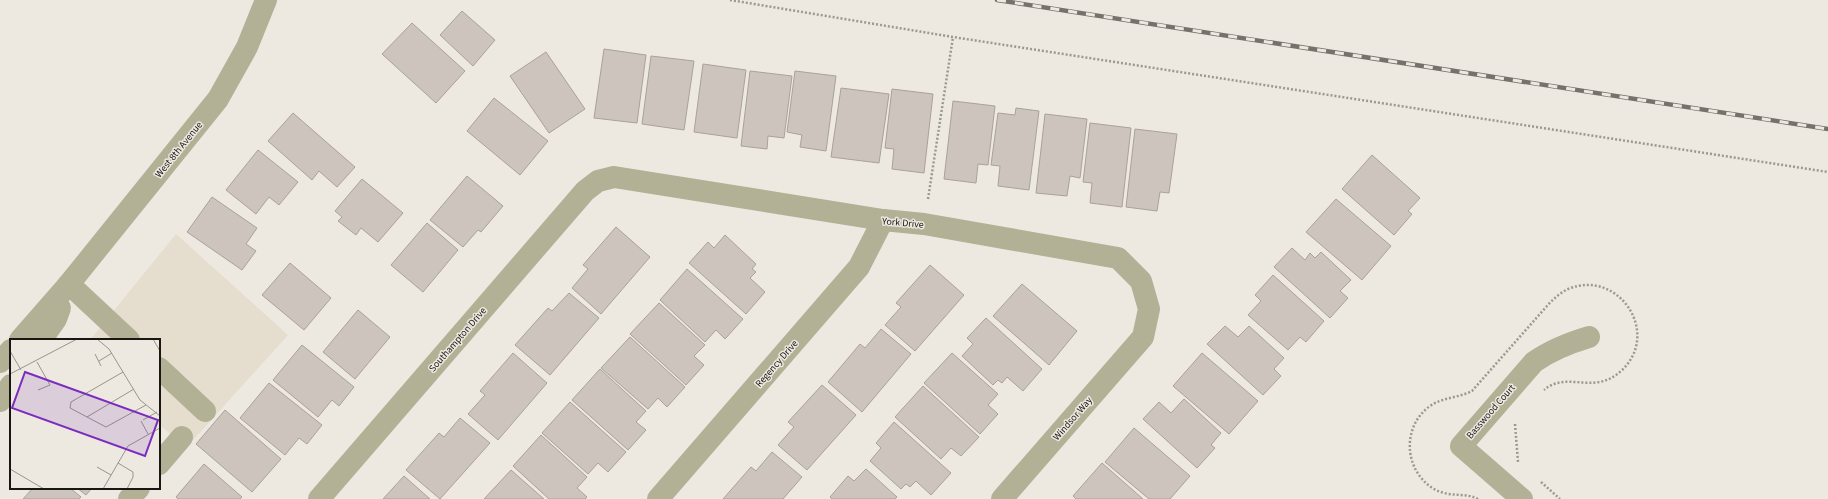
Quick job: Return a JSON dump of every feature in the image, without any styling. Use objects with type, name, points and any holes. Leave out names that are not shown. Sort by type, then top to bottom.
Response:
[{"type":"street","name":"West 8th Avenue","points":[[21,339],[69,284],[218,99],[247,47],[266,0]]},
{"type":"street","name":"York Drive","points":[[598,181],[614,177],[882,220],[924,224],[1118,258],[1141,281],[1148,309],[1142,337]]},
{"type":"street","name":"Southampton Drive","points":[[319,499],[585,191],[598,181]]},
{"type":"street","name":"Regency Drive","points":[[658,499],[859,267],[882,220]]},
{"type":"street","name":"West 8th Avenue","points":[[43,339],[56,319],[69,284]]},
{"type":"street","points":[[69,284],[128,339]]},
{"type":"street","name":"Windsor Way","points":[[1002,499],[1142,337]]},
{"type":"street","name":"Basswood Court","points":[[1522,499],[1461,446],[1534,362],[1558,347],[1589,337]]},
{"type":"street","points":[[0,362],[10,351]]},
{"type":"street","points":[[160,369],[205,411]]},
{"type":"street","points":[[0,401],[10,386]]},
{"type":"street","points":[[160,463],[182,437]]},
{"type":"street","points":[[129,499],[138,489]]},
{"type":"path","points":[[730,0],[953,37],[1828,172]]},
{"type":"path","points":[[924,224],[953,37]]},
{"type":"shaded area","points":[[176,234],[288,335],[186,448],[160,425],[160,339],[91,339]]},
{"type":"building","points":[[462,11],[495,40],[473,66],[440,35]]},
{"type":"building","points":[[412,23],[465,71],[436,103],[382,54]]},
{"type":"building","points":[[604,49],[646,55],[637,123],[594,118]]},
{"type":"building","points":[[546,52],[585,109],[549,133],[510,76]]},
{"type":"building","points":[[651,56],[694,61],[684,130],[642,124]]},
{"type":"building","points":[[703,64],[746,70],[737,138],[694,132]]},
{"type":"building","points":[[750,71],[792,76],[784,138],[768,136],[767,149],[741,146]]},
{"type":"building","points":[[795,71],[836,76],[826,151],[800,147],[802,135],[787,132]]},
{"type":"building","points":[[841,88],[889,94],[879,163],[831,157]]},
{"type":"building","points":[[892,89],[933,94],[924,173],[892,169],[894,149],[885,148]]},
{"type":"building","points":[[494,98],[548,141],[520,175],[467,131]]},
{"type":"building","points":[[953,101],[995,106],[988,165],[978,164],[976,183],[944,179]]},
{"type":"building","points":[[1016,108],[1039,111],[1029,190],[998,186],[1000,166],[991,165],[998,113],[1015,115]]},
{"type":"building","points":[[293,113],[355,167],[337,187],[319,171],[312,180],[268,141]]},
{"type":"building","points":[[1045,114],[1087,119],[1080,178],[1070,176],[1067,196],[1036,193]]},
{"type":"building","points":[[1090,123],[1131,128],[1122,207],[1090,203],[1092,183],[1083,182]]},
{"type":"building","points":[[1135,129],[1177,134],[1169,193],[1160,192],[1157,211],[1126,207]]},
{"type":"building","points":[[258,150],[298,182],[279,205],[269,197],[256,214],[226,190]]},
{"type":"building","points":[[1372,155],[1420,198],[1408,211],[1412,214],[1394,235],[1342,189]]},
{"type":"building","points":[[467,176],[503,206],[481,232],[478,230],[463,247],[430,220]]},
{"type":"building","points":[[362,179],[403,213],[378,242],[361,228],[356,235],[338,221],[342,217],[335,211]]},
{"type":"building","points":[[212,197],[257,228],[246,244],[256,251],[242,270],[187,232]]},
{"type":"building","points":[[1336,199],[1391,246],[1362,280],[1306,232]]},
{"type":"building","points":[[427,223],[458,250],[423,292],[391,265]]},
{"type":"building","points":[[616,227],[650,257],[601,314],[572,288],[588,269],[583,265]]},
{"type":"building","points":[[725,235],[756,264],[752,269],[756,272],[750,278],[765,292],[746,314],[689,263],[708,242],[714,248]]},
{"type":"building","points":[[1292,248],[1305,260],[1310,253],[1315,258],[1321,252],[1351,280],[1340,291],[1348,298],[1330,318],[1274,267]]},
{"type":"building","points":[[290,263],[331,298],[304,330],[262,295]]},
{"type":"building","points":[[930,265],[964,295],[915,351],[885,325],[901,307],[896,303]]},
{"type":"building","points":[[687,269],[743,319],[725,339],[716,330],[705,342],[660,300]]},
{"type":"building","points":[[1273,275],[1324,321],[1306,342],[1300,337],[1288,350],[1248,315],[1261,301],[1255,295]]},
{"type":"building","points":[[1022,284],[1077,331],[1049,365],[993,316]]},
{"type":"building","points":[[569,293],[599,318],[550,375],[515,345],[548,308],[552,311]]},
{"type":"building","points":[[659,303],[705,345],[694,356],[704,365],[686,385],[630,334]]},
{"type":"building","points":[[358,310],[390,337],[355,379],[323,352]]},
{"type":"building","points":[[986,318],[1042,369],[1023,391],[1007,377],[1002,383],[998,380],[993,385],[962,356],[973,344],[967,338]]},
{"type":"building","points":[[1225,326],[1238,337],[1249,326],[1284,358],[1274,369],[1281,376],[1263,395],[1207,344]]},
{"type":"building","points":[[881,329],[911,354],[862,412],[828,382],[860,344],[865,348]]},
{"type":"building","points":[[630,337],[685,387],[667,407],[658,398],[648,409],[601,368]]},
{"type":"building","points":[[302,345],[354,387],[339,406],[332,400],[318,417],[273,380]]},
{"type":"building","points":[[513,353],[547,383],[498,440],[468,414],[485,395],[480,391]]},
{"type":"building","points":[[952,353],[998,394],[988,405],[998,414],[980,434],[924,383]]},
{"type":"building","points":[[1202,353],[1258,401],[1229,434],[1173,386]]},
{"type":"building","points":[[600,369],[646,411],[636,422],[646,430],[628,450],[572,400]]},
{"type":"building","points":[[269,383],[322,425],[307,444],[299,438],[285,455],[240,418]]},
{"type":"building","points":[[822,385],[856,415],[807,470],[778,445],[794,427],[788,422]]},
{"type":"building","points":[[923,386],[979,437],[961,456],[951,448],[941,459],[895,417]]},
{"type":"building","points":[[1184,399],[1221,433],[1211,445],[1215,448],[1197,468],[1143,419],[1159,402],[1171,413]]},
{"type":"building","points":[[570,402],[626,452],[608,472],[598,463],[588,474],[542,433]]},
{"type":"building","points":[[225,410],[281,459],[252,492],[196,444]]},
{"type":"building","points":[[460,418],[490,443],[440,499],[406,470],[439,433],[444,437]]},
{"type":"building","points":[[894,422],[951,473],[931,495],[916,481],[910,487],[906,484],[901,489],[870,461],[881,448],[876,443]]},
{"type":"building","points":[[1134,428],[1190,476],[1170,499],[1149,499],[1105,462]]},
{"type":"building","points":[[541,435],[587,477],[577,488],[587,497],[585,499],[549,499],[513,466]]},
{"type":"building","points":[[772,452],[802,477],[783,499],[723,499],[751,467],[756,471]]},
{"type":"building","points":[[1102,463],[1143,499],[1076,499],[1073,496]]},
{"type":"building","points":[[204,464],[242,497],[240,499],[178,499],[176,497]]},
{"type":"building","points":[[866,469],[897,497],[895,499],[832,499],[830,497],[848,476],[854,481]]},
{"type":"building","points":[[511,470],[544,499],[484,499]]},
{"type":"building","points":[[404,476],[430,499],[383,499]]},
{"type":"building","points":[[32,489],[71,489],[81,497],[79,499],[23,499]]},
{"type":"building","points":[[78,489],[91,489],[86,495]]},
{"type":"railway","points":[[997,0],[1828,129]]}]
